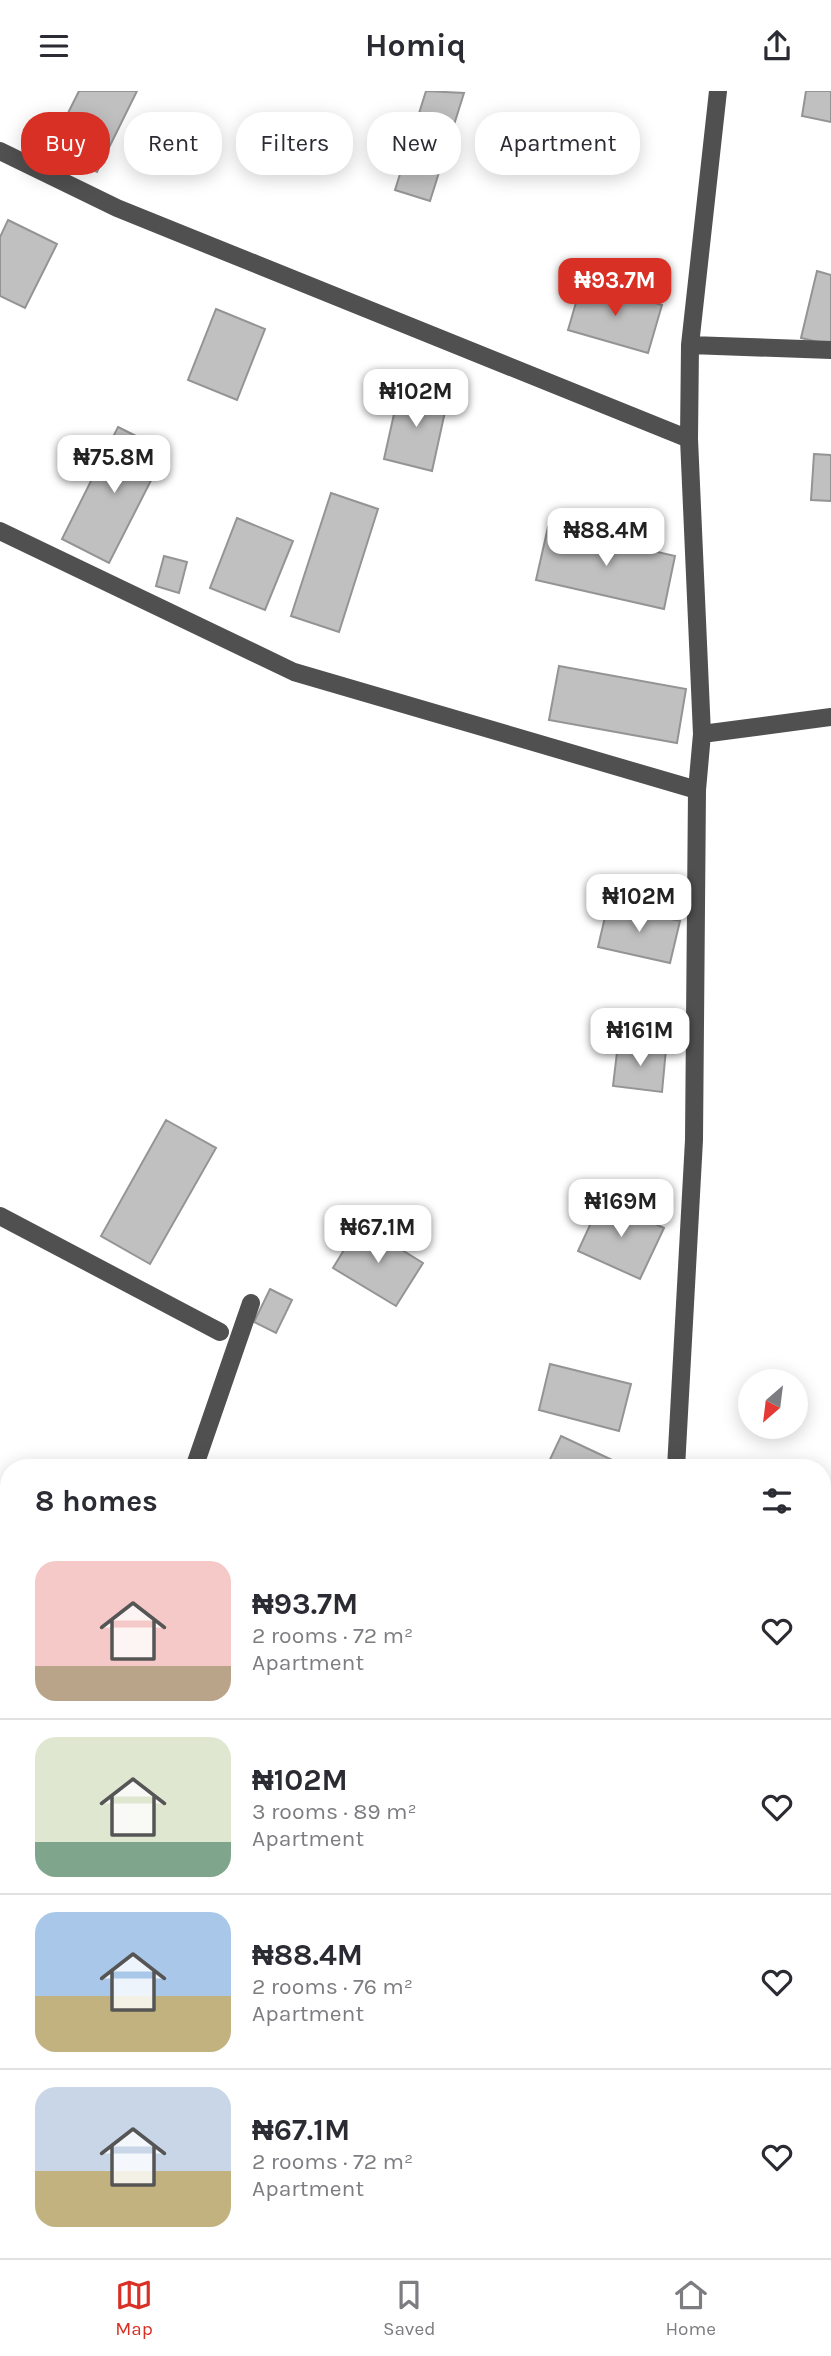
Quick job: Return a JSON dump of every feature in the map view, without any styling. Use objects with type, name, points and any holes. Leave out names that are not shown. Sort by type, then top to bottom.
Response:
[{"type":"street","points":[[677,1459],[694,1140],[697,790],[702,734],[689,439],[690,345],[715,92]]},
{"type":"street","points":[[0,151],[117,208],[689,439]]},
{"type":"street","points":[[690,345],[831,350]]},
{"type":"street","points":[[0,531],[294,672],[697,790]]},
{"type":"street","points":[[702,734],[831,717]]},
{"type":"street","points":[[0,1216],[220,1332]]},
{"type":"street","points":[[197,1459],[251,1303]]},
{"type":"building","points":[[79,91],[137,91],[127,112],[124,112],[110,146],[110,112],[68,112]]},
{"type":"building","points":[[426,91],[464,93],[458,112],[419,112]]},
{"type":"building","points":[[806,91],[831,91],[831,122],[802,116]]},
{"type":"building","points":[[400,175],[438,175],[430,201],[395,190]]},
{"type":"building","points":[[8,220],[57,244],[25,308],[0,296],[0,237]]},
{"type":"building","points":[[817,271],[831,275],[831,345],[801,338]]},
{"type":"building","points":[[582,282],[662,305],[648,353],[568,330]]},
{"type":"building","points":[[216,309],[265,329],[237,400],[188,380]]},
{"type":"building","points":[[400,387],[448,398],[432,471],[384,459]]},
{"type":"building","points":[[118,427],[166,451],[109,563],[62,539]]},
{"type":"building","points":[[814,454],[831,455],[831,501],[811,500]]},
{"type":"building","points":[[331,493],[378,509],[339,632],[291,616]]},
{"type":"building","points":[[237,518],[293,541],[265,610],[210,588]]},
{"type":"building","points":[[548,527],[675,556],[664,609],[536,580]]},
{"type":"building","points":[[164,556],[187,562],[179,593],[156,586]]},
{"type":"building","points":[[559,666],[686,689],[677,743],[549,720]]},
{"type":"building","points":[[608,904],[680,921],[670,963],[598,947]]},
{"type":"building","points":[[618,1044],[666,1049],[662,1092],[613,1086]]},
{"type":"building","points":[[166,1120],[216,1148],[150,1264],[101,1236]]},
{"type":"building","points":[[602,1199],[664,1228],[640,1279],[578,1251]]},
{"type":"building","points":[[360,1224],[423,1263],[396,1306],[333,1268]]},
{"type":"building","points":[[270,1289],[292,1300],[276,1333],[254,1322]]},
{"type":"building","points":[[550,1364],[631,1384],[619,1431],[539,1410]]},
{"type":"building","points":[[561,1436],[610,1459],[550,1459]]}]
